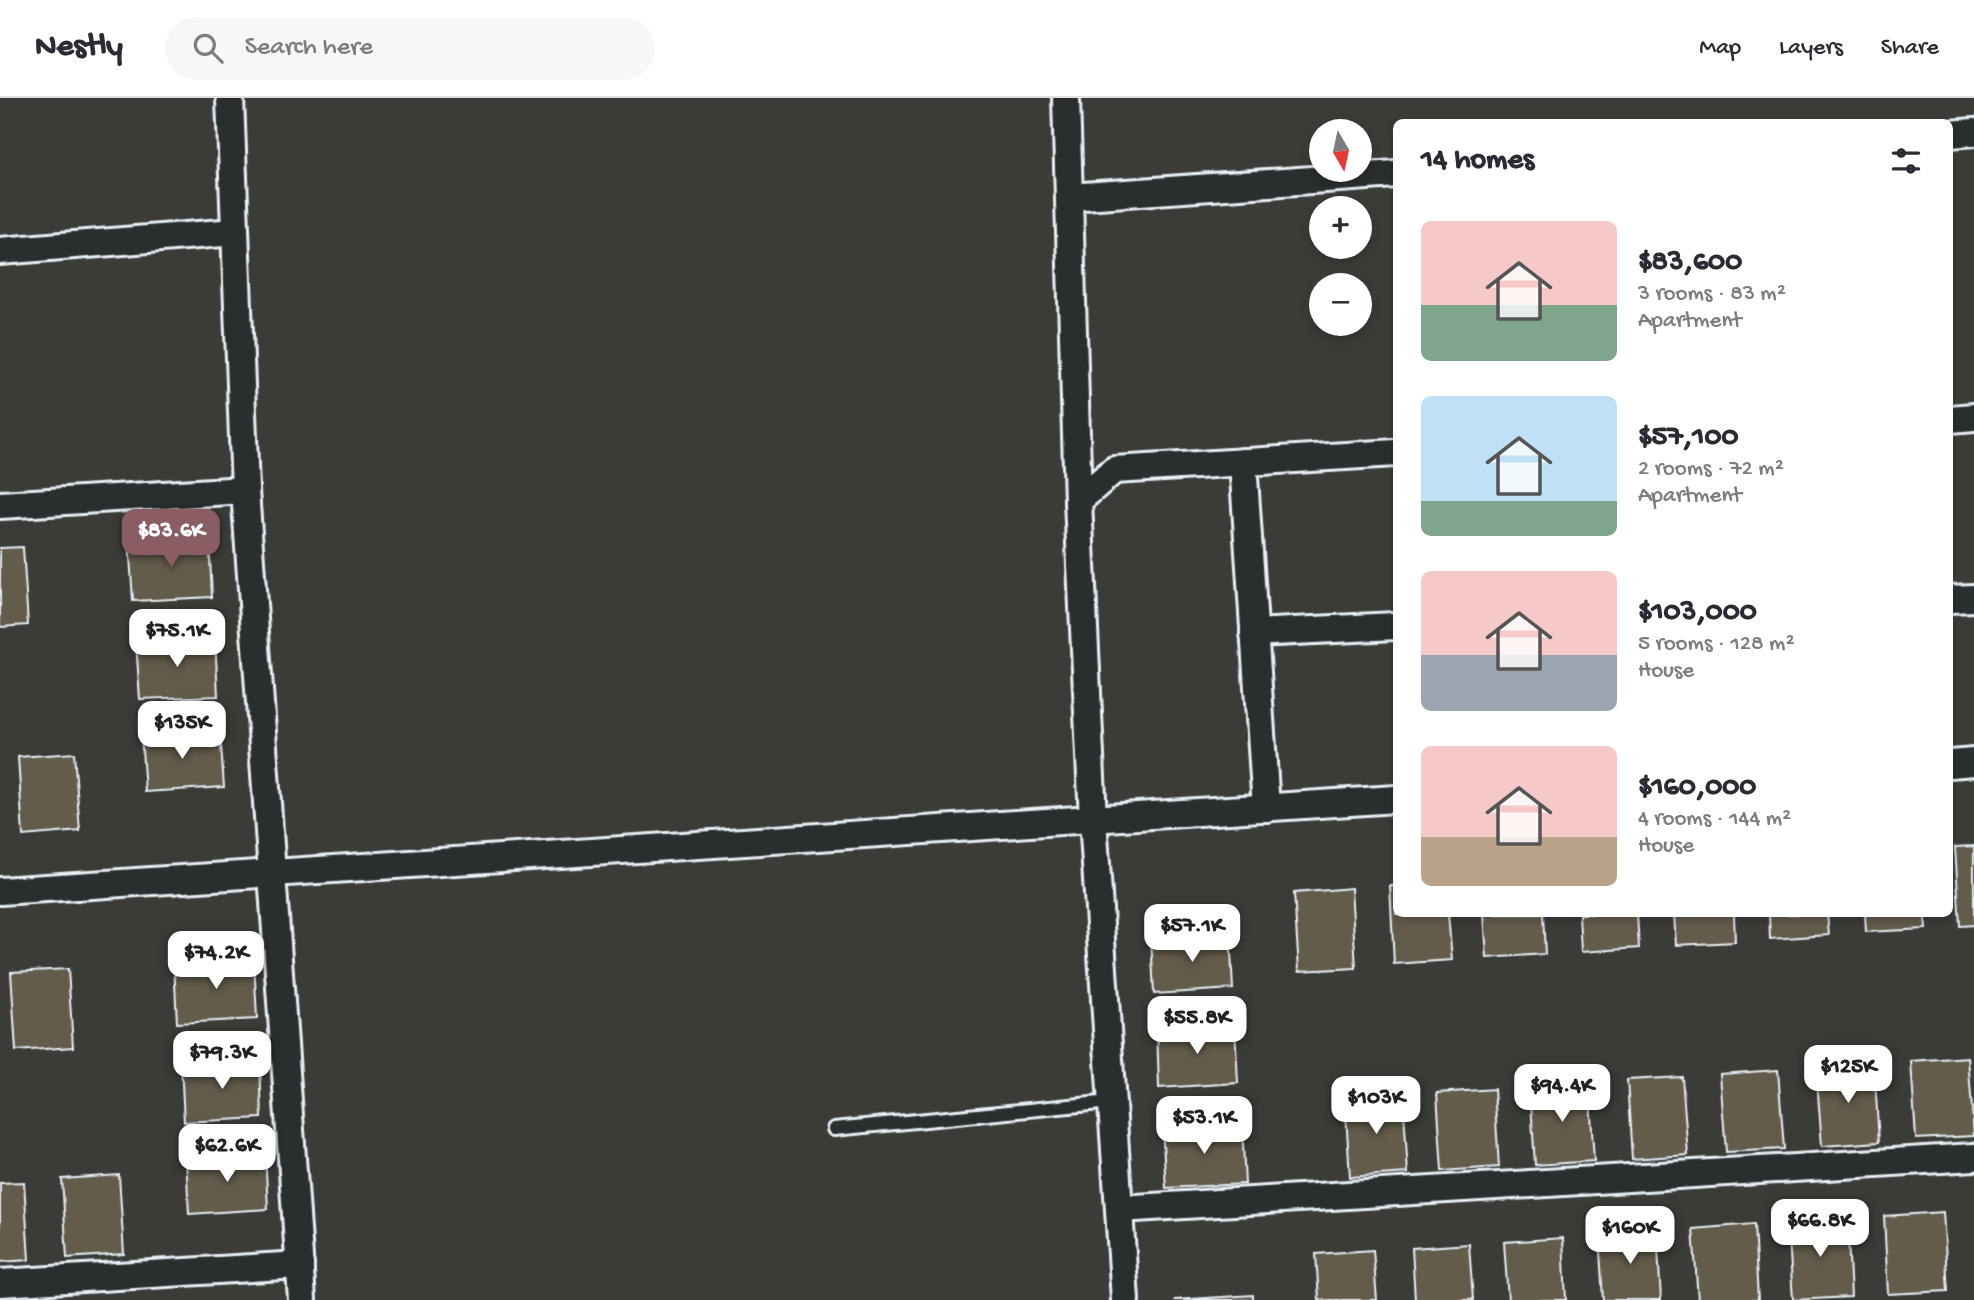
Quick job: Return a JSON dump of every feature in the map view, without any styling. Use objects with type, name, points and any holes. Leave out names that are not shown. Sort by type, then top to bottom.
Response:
[{"type":"street","points":[[230,98],[245,490],[302,1300]]},
{"type":"street","points":[[1066,98],[1078,501],[1093,820],[1125,1300]]},
{"type":"street","points":[[1953,134],[1974,132]]},
{"type":"street","points":[[1069,197],[1393,174]]},
{"type":"street","points":[[0,251],[235,232]]},
{"type":"street","points":[[1953,419],[1974,417]]},
{"type":"street","points":[[1078,501],[1114,470],[1393,453]]},
{"type":"street","points":[[1243,462],[1266,808]]},
{"type":"street","points":[[0,505],[245,490]]},
{"type":"street","points":[[1953,599],[1974,598]]},
{"type":"street","points":[[1254,633],[1393,626]]},
{"type":"street","points":[[1953,764],[1974,762]]},
{"type":"street","points":[[0,891],[1393,799]]},
{"type":"street","points":[[1119,1209],[1974,1157]]},
{"type":"street","points":[[0,1283],[300,1265]]},
{"type":"lane","points":[[834,1129],[1111,1102]]},
{"type":"building","points":[[209,537],[212,597],[133,601],[129,541]]},
{"type":"building","points":[[23,547],[28,625],[0,627],[0,548]]},
{"type":"building","points":[[215,638],[218,696],[140,699],[136,642]]},
{"type":"building","points":[[220,731],[224,787],[145,792],[141,735]]},
{"type":"building","points":[[74,753],[80,831],[23,836],[18,757]]},
{"type":"building","points":[[1974,846],[1974,925],[1960,926],[1955,847]]},
{"type":"building","points":[[1390,886],[1393,886],[1393,917],[1448,917],[1452,960],[1394,964]]},
{"type":"building","points":[[1351,888],[1356,968],[1299,971],[1294,893]]},
{"type":"building","points":[[1484,917],[1543,917],[1545,954],[1487,958]]},
{"type":"building","points":[[1579,917],[1637,917],[1639,948],[1581,952]]},
{"type":"building","points":[[1674,917],[1734,917],[1735,942],[1676,945]]},
{"type":"building","points":[[1769,917],[1827,917],[1829,935],[1770,939]]},
{"type":"building","points":[[1865,917],[1925,917],[1926,929],[1866,932]]},
{"type":"building","points":[[1230,933],[1233,989],[1154,994],[1151,938]]},
{"type":"building","points":[[254,959],[257,1019],[177,1023],[174,963]]},
{"type":"building","points":[[68,969],[73,1047],[16,1051],[11,972]]},
{"type":"building","points":[[1235,1025],[1238,1083],[1159,1088],[1157,1029]]},
{"type":"building","points":[[1968,1057],[1974,1136],[1916,1139],[1911,1061]]},
{"type":"building","points":[[260,1060],[262,1118],[184,1122],[181,1064]]},
{"type":"building","points":[[1874,1064],[1879,1142],[1822,1146],[1816,1068]]},
{"type":"building","points":[[1778,1070],[1784,1149],[1726,1152],[1720,1074]]},
{"type":"building","points":[[1682,1077],[1688,1155],[1632,1159],[1627,1080]]},
{"type":"building","points":[[1589,1083],[1594,1161],[1535,1165],[1530,1087]]},
{"type":"building","points":[[1494,1089],[1499,1167],[1442,1171],[1437,1093]]},
{"type":"building","points":[[1403,1095],[1408,1173],[1350,1177],[1345,1099]]},
{"type":"building","points":[[1242,1124],[1245,1184],[1166,1188],[1162,1128]]},
{"type":"building","points":[[265,1153],[268,1209],[189,1214],[186,1158]]},
{"type":"building","points":[[119,1175],[124,1254],[67,1258],[62,1179]]},
{"type":"building","points":[[24,1182],[29,1260],[0,1262],[0,1183]]},
{"type":"building","points":[[1943,1212],[1948,1291],[1888,1294],[1884,1216]]},
{"type":"building","points":[[1847,1218],[1851,1297],[1793,1300],[1788,1222]]},
{"type":"building","points":[[1754,1224],[1758,1300],[1698,1300],[1693,1229]]},
{"type":"building","points":[[1657,1231],[1661,1300],[1603,1300],[1599,1235]]},
{"type":"building","points":[[1563,1238],[1566,1300],[1508,1300],[1504,1242]]},
{"type":"building","points":[[1469,1244],[1473,1300],[1415,1300],[1412,1248]]},
{"type":"building","points":[[1373,1250],[1377,1300],[1319,1300],[1316,1254]]},
{"type":"building","points":[[1253,1295],[1253,1300],[1174,1300]]}]
